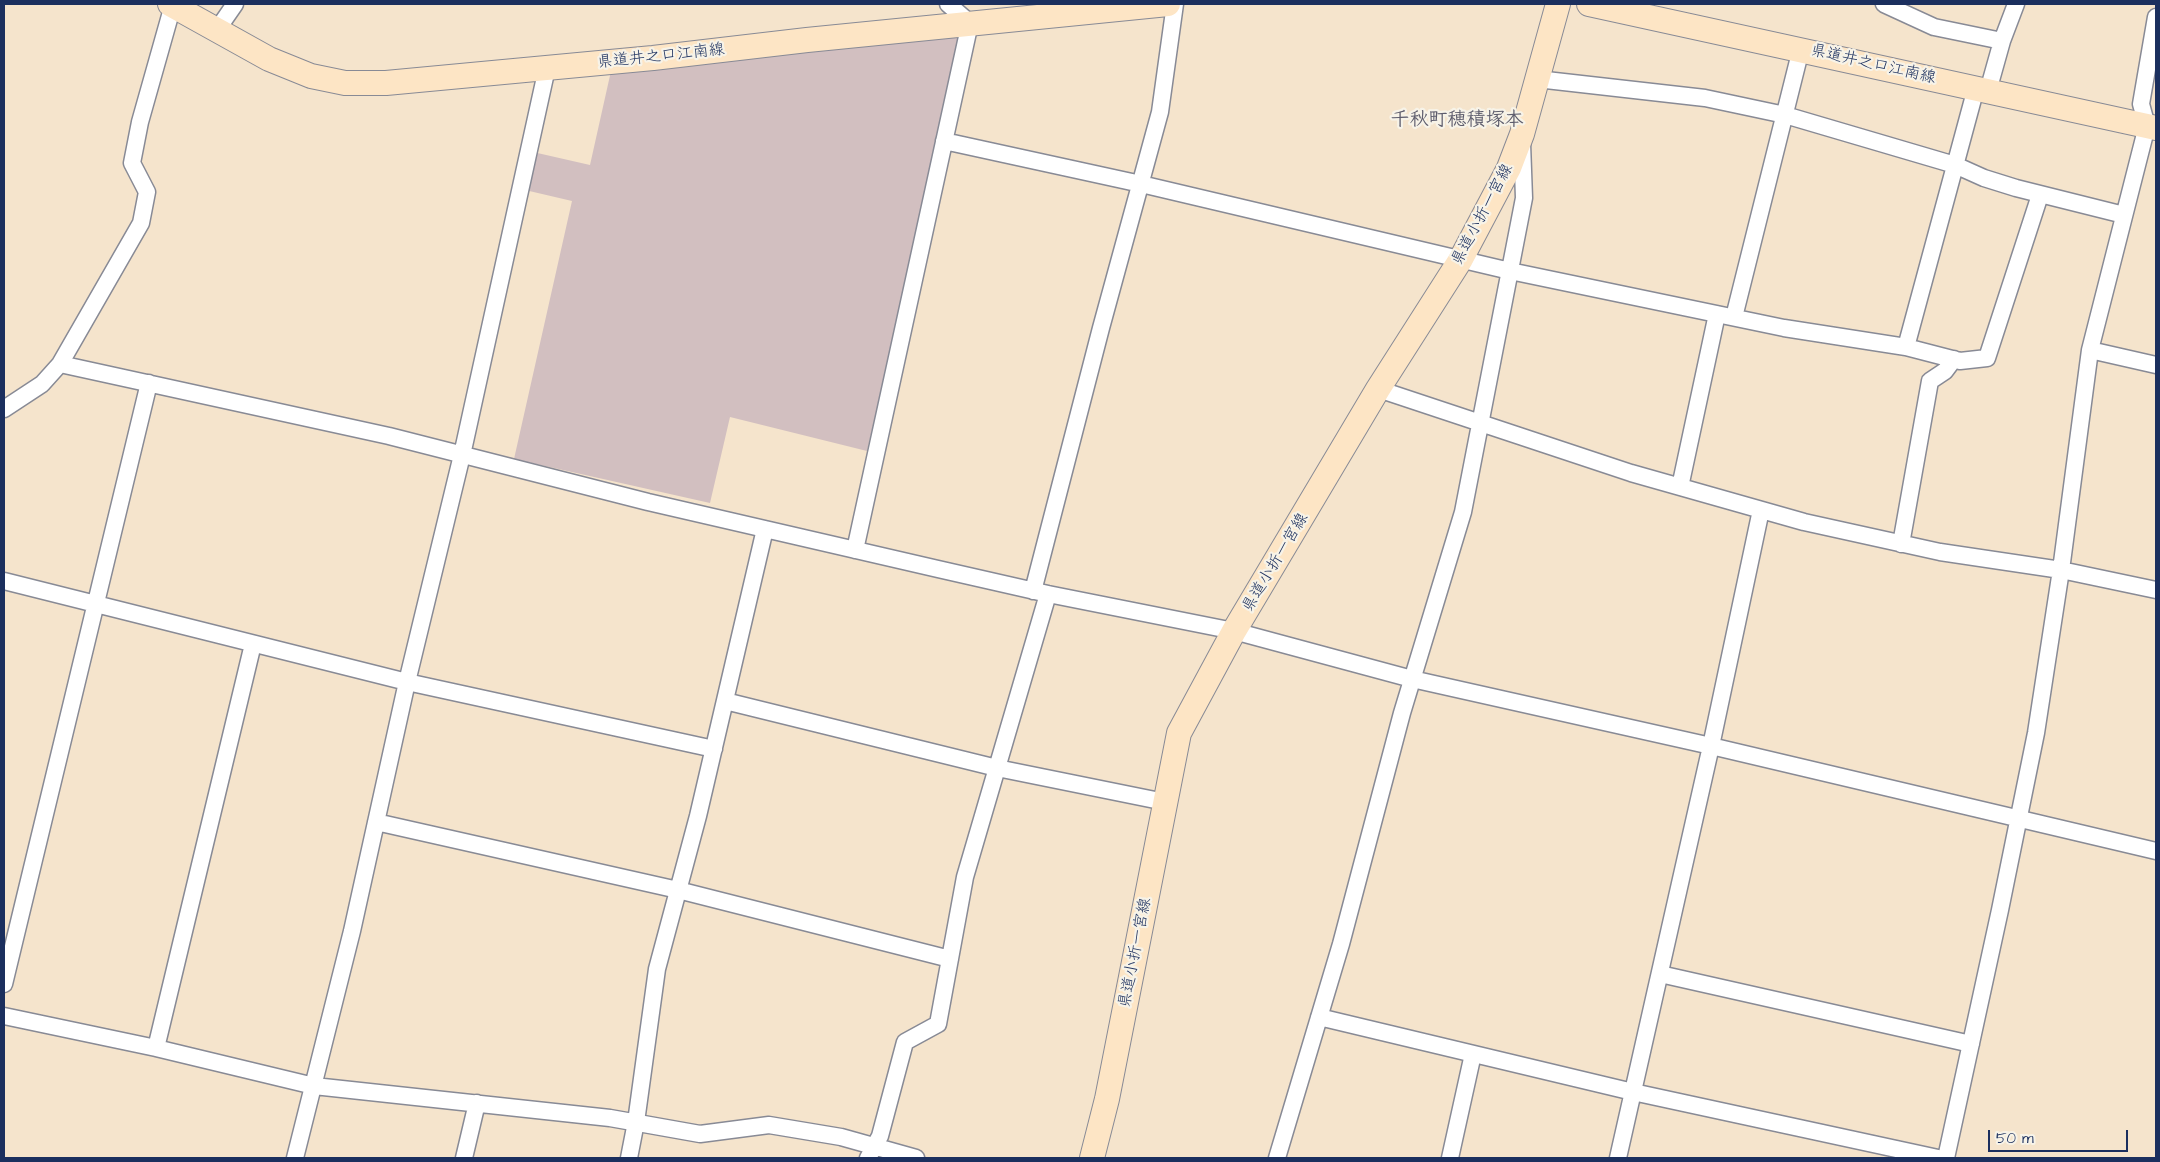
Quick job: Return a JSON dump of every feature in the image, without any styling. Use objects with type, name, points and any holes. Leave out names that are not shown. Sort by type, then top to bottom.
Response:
[{"type":"main road","name":"県道井之口江南線","points":[[172,5],[269,59],[312,76],[345,83],[386,83],[1168,4]]},
{"type":"main road","name":"県道小折一宮線","points":[[1092,1158],[1107,1099],[1178,734],[1234,631],[1378,389],[1461,259],[1509,168],[1522,134],[1558,4]]},
{"type":"main road","name":"県道井之口江南線","points":[[1589,4],[2152,127]]},
{"type":"street","points":[[216,30],[235,4]]},
{"type":"street","points":[[855,550],[970,23],[948,4]]},
{"type":"street","points":[[871,1152],[880,1136],[905,1042],[938,1024],[965,877],[997,768],[1160,112],[1175,4]]},
{"type":"street","points":[[1884,4],[1934,27],[2002,41]]},
{"type":"street","points":[[1906,347],[1956,165],[1982,89],[2016,4]]},
{"type":"street","points":[[7,402],[42,384],[60,364],[141,223],[147,192],[132,163],[140,122],[172,5]]},
{"type":"street","points":[[1946,1158],[2036,733],[2061,570],[2090,350],[2124,215],[2152,127],[2142,104],[2156,17]]},
{"type":"street","points":[[1734,317],[1801,49]]},
{"type":"street","points":[[295,1158],[352,932],[407,682],[462,455],[546,68]]},
{"type":"street","points":[[1537,79],[1706,98],[1785,115],[1956,165],[1984,178],[2040,195],[2124,215]]},
{"type":"street","points":[[1277,1158],[1319,1018],[1412,679],[1463,512],[1524,198],[1522,134]]},
{"type":"street","points":[[944,142],[1141,184],[1510,271],[1717,314],[1906,347],[1954,359],[1987,358],[2040,195]]},
{"type":"street","points":[[1680,487],[1717,314]]},
{"type":"street","points":[[2090,350],[2156,365]]},
{"type":"street","points":[[1900,544],[1930,381],[1945,371],[1954,359]]},
{"type":"street","points":[[60,364],[389,436],[855,550],[1040,592],[1234,631],[1412,679],[2156,850]]},
{"type":"street","points":[[4,984],[149,383]]},
{"type":"street","points":[[1378,389],[1481,425],[1680,487],[1804,522],[1940,552],[2061,570],[2156,590]]},
{"type":"street","points":[[1618,1158],[1761,510]]},
{"type":"street","points":[[628,1158],[636,1122],[657,969],[714,749],[765,529]]},
{"type":"street","points":[[4,581],[407,682],[714,749]]},
{"type":"street","points":[[156,1048],[253,644]]},
{"type":"street","points":[[725,701],[997,768],[1165,802]]},
{"type":"street","points":[[376,822],[678,890],[950,959]]},
{"type":"street","points":[[1660,974],[1971,1044]]},
{"type":"street","points":[[4,1016],[156,1048],[314,1086],[636,1122],[700,1134],[769,1126],[841,1137],[871,1152],[916,1158]]},
{"type":"street","points":[[1319,1018],[1633,1092],[1938,1158]]},
{"type":"street","points":[[1450,1158],[1473,1054]]},
{"type":"street","points":[[464,1158],[477,1103]]},
{"type":"shaded area","points":[[959,34],[963,43],[867,451],[730,417],[710,503],[514,459],[572,201],[525,190],[533,152],[590,165],[611,71]]},
{"type":"district","name":"千秋町穂積塚本","points":[[1457,121]]}]
